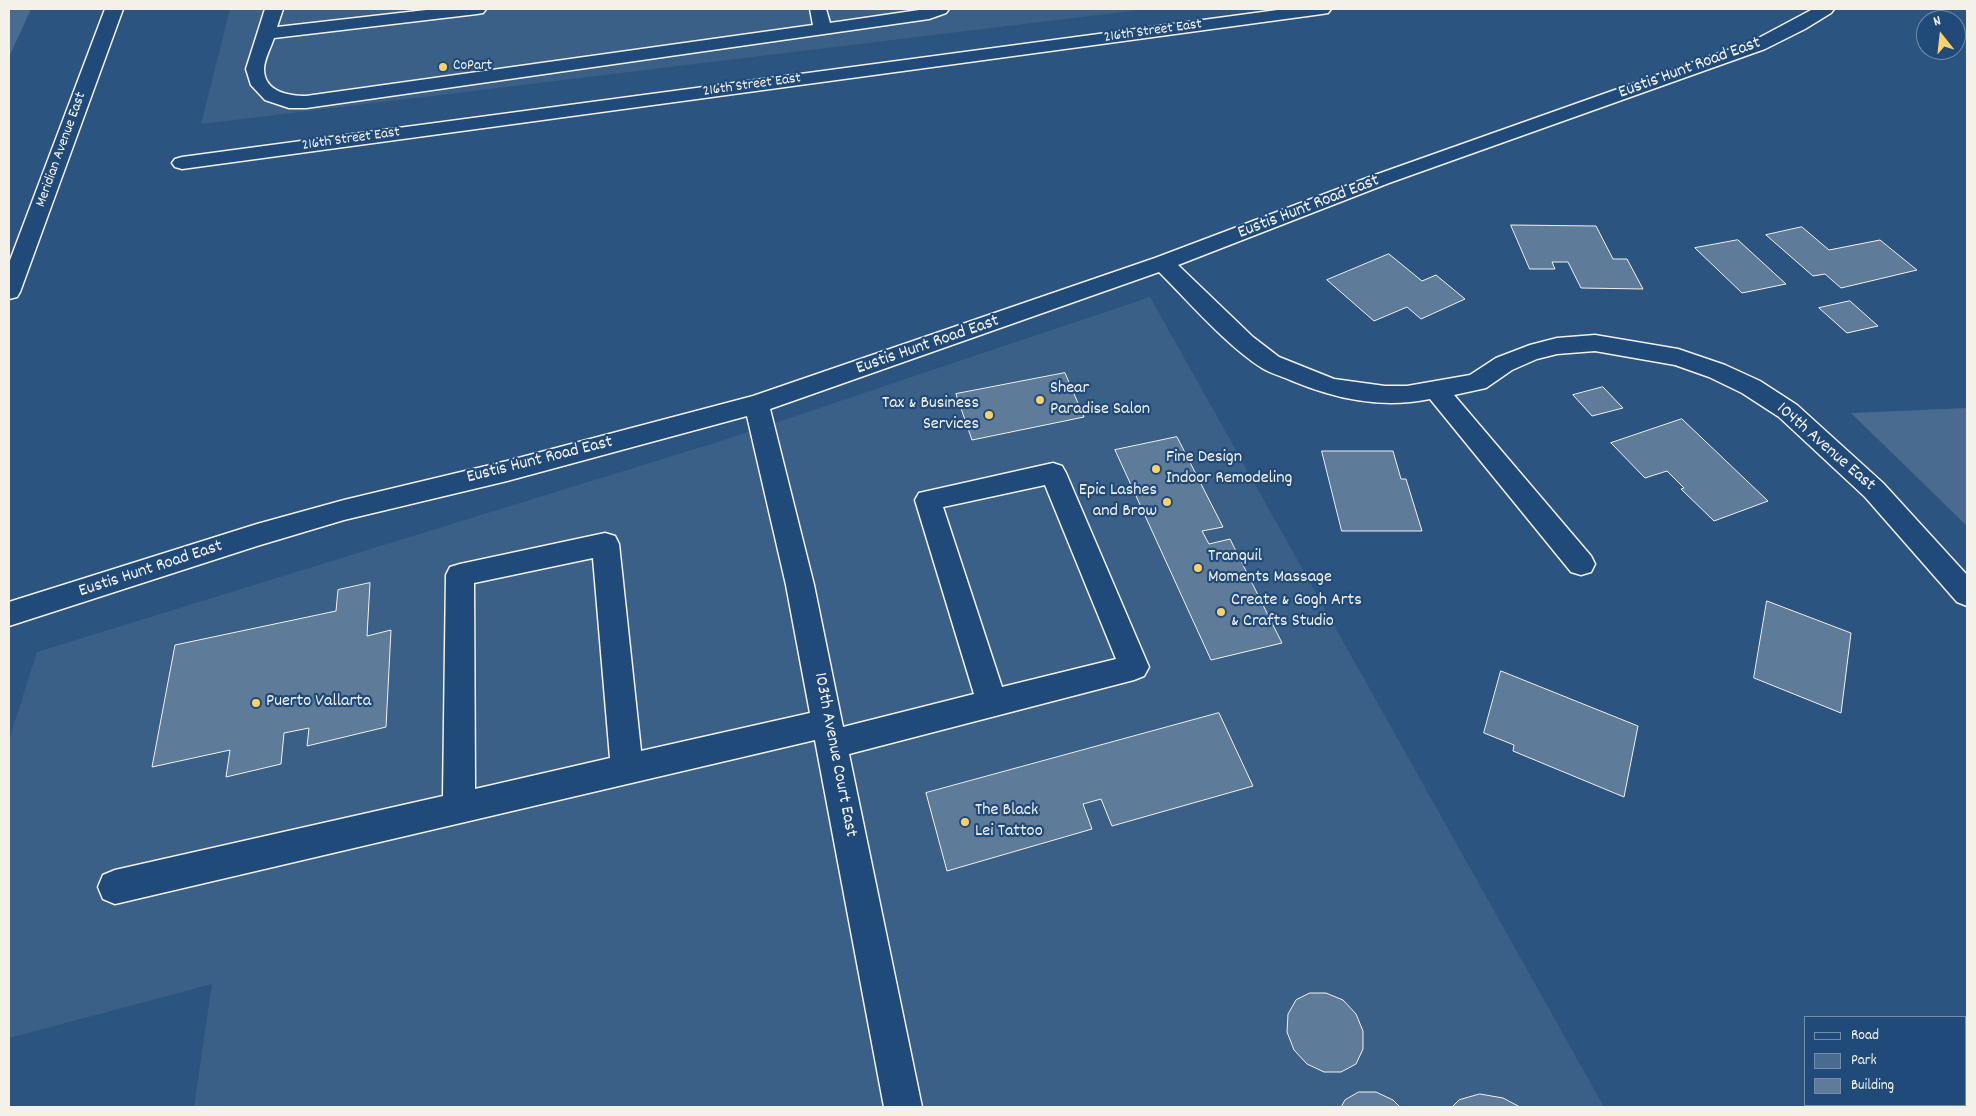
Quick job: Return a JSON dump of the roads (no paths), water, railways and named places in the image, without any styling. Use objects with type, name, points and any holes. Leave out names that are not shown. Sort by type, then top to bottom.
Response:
[{"type":"street","name":"Meridian Avenue East","points":[[9,292],[114,9]]},
{"type":"street","points":[[274,9],[255,69],[260,85],[272,96],[289,102],[306,102],[824,29],[929,14],[940,9]]},
{"type":"street","points":[[266,34],[477,9]]},
{"type":"street","points":[[818,9],[824,29]]},
{"type":"street","name":"216th Street East","points":[[182,163],[1322,9]]},
{"type":"street","name":"Eustis Hunt Road East","points":[[9,614],[327,515],[430,488],[507,471],[757,404],[1163,264],[1400,173],[1759,45],[1799,26],[1825,9]]},
{"type":"street","name":"104th Avenue East","points":[[1163,264],[1245,343],[1271,363],[1331,387],[1385,395],[1407,395],[1477,382],[1504,364],[1530,353],[1558,346],[1595,343],[1632,347],[1678,357],[1717,371],[1751,387],[1788,411],[1874,490],[1967,594]]},
{"type":"street","points":[[1436,390],[1581,564]]},
{"type":"street","name":"103th Avenue Court East","points":[[757,404],[800,586],[903,1107]]},
{"type":"street","points":[[115,887],[626,769],[830,734],[992,703],[1134,667],[1053,473],[928,500],[992,703]]},
{"type":"street","points":[[459,807],[460,575],[605,544],[626,769]]},
{"type":"place","name":"CoPart","points":[[443,67]]},
{"type":"place","name":"Shear Paradise Salon","points":[[1040,400]]},
{"type":"place","name":"Tax & Business Services","points":[[989,415]]},
{"type":"place","name":"Fine Design Indoor Remodeling","points":[[1156,469]]},
{"type":"place","name":"Epic Lashes and Brow","points":[[1167,502]]},
{"type":"place","name":"Tranquil Moments Massage","points":[[1198,568]]},
{"type":"place","name":"Create & Gogh Arts & Crafts Studio","points":[[1221,612]]},
{"type":"place","name":"Puerto Vallarta","points":[[256,703]]},
{"type":"place","name":"The Black Lei Tattoo","points":[[965,822]]}]
